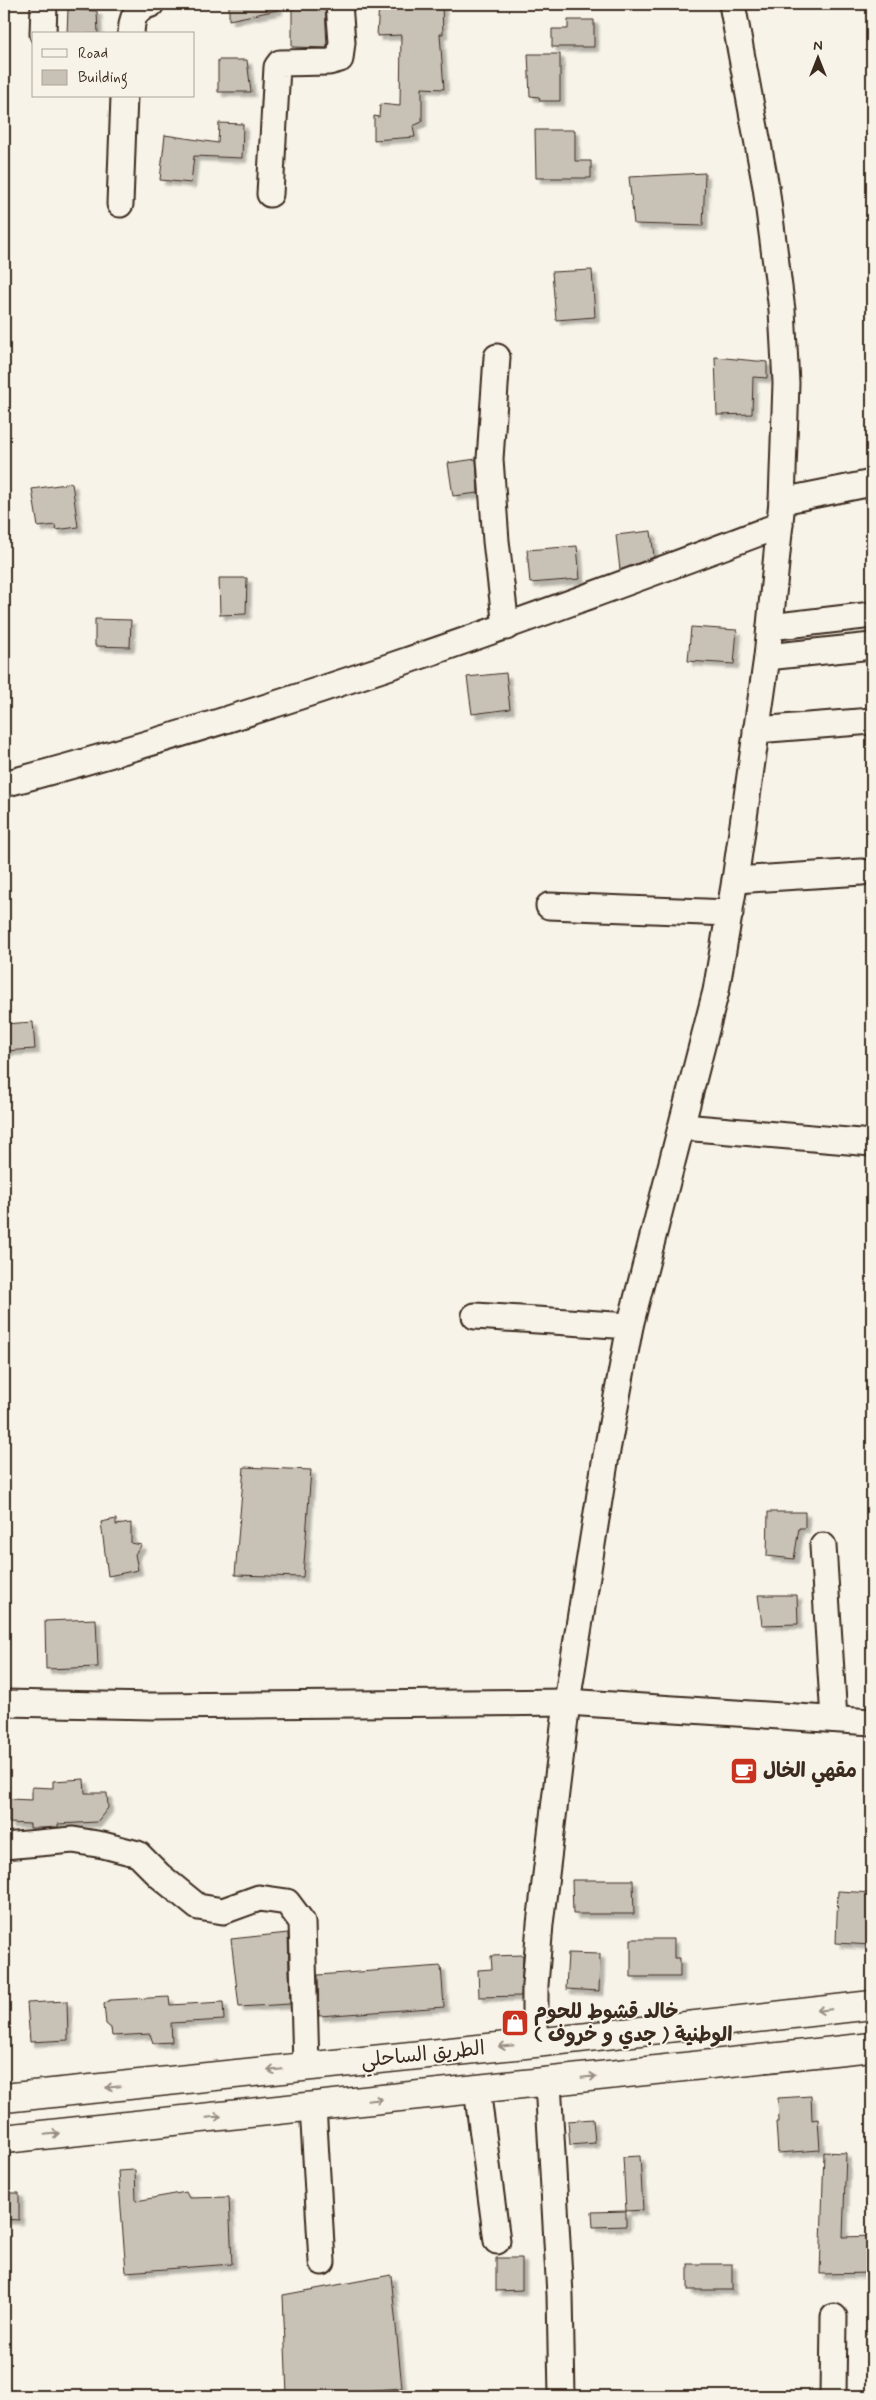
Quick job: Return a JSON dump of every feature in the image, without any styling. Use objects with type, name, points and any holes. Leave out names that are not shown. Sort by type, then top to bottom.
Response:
[{"type":"highway","name":"الطريق الساحلي","points":[[4,2098],[535,2043],[872,2005]]},
{"type":"highway","name":"الطريق الساحلي","points":[[4,2139],[872,2046]]},
{"type":"street","points":[[43,32],[44,4]]},
{"type":"street","points":[[130,32],[132,18],[136,11],[151,4]]},
{"type":"street","points":[[270,194],[277,67],[280,63],[329,62],[340,59],[342,42],[339,4]]},
{"type":"street","points":[[535,2043],[535,1985],[540,1924],[567,1702],[606,1456],[630,1326],[683,1127],[716,991],[736,880],[770,627],[781,513],[786,383],[782,310],[766,187],[732,4]]},
{"type":"street","points":[[120,204],[124,98]]},
{"type":"street","points":[[497,357],[490,459],[496,541],[506,627]]},
{"type":"street","points":[[4,784],[122,752],[353,680],[506,627],[781,513],[872,483]]},
{"type":"street","points":[[770,627],[872,615]]},
{"type":"street","points":[[767,657],[872,646]]},
{"type":"street","points":[[756,730],[872,721]]},
{"type":"street","points":[[736,880],[862,872]]},
{"type":"street","points":[[549,906],[730,913]]},
{"type":"street","points":[[683,1127],[872,1143]]},
{"type":"street","points":[[475,1316],[630,1326]]},
{"type":"street","points":[[823,1546],[834,1719]]},
{"type":"street","points":[[4,1703],[162,1706],[567,1702],[872,1722]]},
{"type":"street","points":[[4,1846],[73,1840],[138,1854],[160,1876],[198,1907],[224,1911],[259,1898],[287,1902],[302,1922],[306,2067]]},
{"type":"street","points":[[548,2082],[560,2295],[562,2396]]},
{"type":"street","points":[[477,2089],[497,2241]]},
{"type":"street","points":[[313,2106],[322,2262]]},
{"type":"street","points":[[833,2396],[834,2317]]},
{"type":"building","points":[[229,4],[277,4],[278,10],[229,20]]},
{"type":"building","points":[[292,4],[325,4],[327,48],[292,47]]},
{"type":"building","points":[[379,4],[442,4],[443,34],[440,34],[444,89],[422,88],[422,122],[413,126],[415,137],[374,140],[374,116],[379,117],[380,104],[400,106],[401,35],[377,36]]},
{"type":"building","points":[[68,9],[97,11],[98,32],[67,32]]},
{"type":"building","points":[[568,20],[594,20],[594,47],[552,47],[552,29],[568,29]]},
{"type":"building","points":[[528,54],[560,54],[560,101],[540,101],[539,97],[530,96]]},
{"type":"building","points":[[218,60],[247,60],[251,92],[218,92]]},
{"type":"building","points":[[219,123],[243,124],[242,158],[194,156],[191,183],[160,180],[165,135],[218,143]]},
{"type":"building","points":[[535,130],[575,130],[575,161],[591,161],[591,178],[536,178]]},
{"type":"building","points":[[705,173],[703,226],[634,224],[629,177]]},
{"type":"building","points":[[592,270],[595,317],[556,320],[552,272]]},
{"type":"building","points":[[715,357],[767,362],[767,378],[753,377],[752,414],[717,415]]},
{"type":"building","points":[[476,459],[478,493],[453,496],[448,463]]},
{"type":"building","points":[[72,483],[78,527],[56,530],[55,525],[38,527],[32,489]]},
{"type":"building","points":[[651,531],[654,557],[620,570],[616,535]]},
{"type":"building","points":[[577,546],[580,579],[530,583],[527,550]]},
{"type":"building","points":[[219,578],[247,578],[246,614],[220,615]]},
{"type":"building","points":[[95,619],[131,620],[130,647],[95,646]]},
{"type":"building","points":[[691,627],[737,630],[734,664],[688,661]]},
{"type":"building","points":[[506,673],[510,709],[472,714],[467,677]]},
{"type":"building","points":[[33,1022],[35,1049],[4,1051],[4,1024]]},
{"type":"building","points":[[244,1467],[311,1470],[303,1577],[235,1575]]},
{"type":"building","points":[[768,1512],[805,1512],[805,1528],[799,1528],[794,1559],[767,1556]]},
{"type":"building","points":[[116,1519],[116,1525],[131,1523],[131,1543],[142,1545],[135,1554],[138,1570],[108,1576],[101,1522]]},
{"type":"building","points":[[758,1595],[797,1595],[798,1624],[762,1625]]},
{"type":"building","points":[[96,1619],[98,1667],[46,1669],[45,1621]]},
{"type":"building","points":[[84,1779],[85,1793],[107,1793],[108,1808],[97,1822],[58,1824],[58,1827],[42,1828],[30,1828],[30,1824],[9,1823],[9,1799],[32,1800],[32,1787],[53,1788],[53,1781]]},
{"type":"building","points":[[572,1880],[633,1880],[634,1914],[573,1914]]},
{"type":"building","points":[[838,1891],[872,1893],[872,1945],[836,1943]]},
{"type":"building","points":[[288,1933],[290,2004],[239,2007],[231,1939]]},
{"type":"building","points":[[631,1939],[674,1939],[674,1958],[680,1958],[680,1977],[631,1977]]},
{"type":"building","points":[[568,1953],[600,1954],[599,1991],[566,1989]]},
{"type":"building","points":[[523,1955],[521,1996],[479,1997],[478,1970],[492,1969],[491,1956]]},
{"type":"building","points":[[441,1966],[444,2007],[319,2016],[318,1975]]},
{"type":"building","points":[[169,1997],[170,2005],[223,2002],[224,2020],[171,2023],[172,2042],[153,2043],[150,2034],[112,2036],[111,2028],[106,2024],[104,2004],[110,2000]]},
{"type":"building","points":[[67,2001],[68,2040],[30,2042],[27,2003]]},
{"type":"building","points":[[811,2096],[812,2120],[818,2119],[820,2150],[778,2153],[776,2122],[779,2122],[778,2098]]},
{"type":"building","points":[[593,2119],[595,2143],[570,2145],[568,2121]]},
{"type":"building","points":[[824,2152],[846,2153],[843,2237],[872,2236],[872,2273],[820,2274]]},
{"type":"building","points":[[640,2156],[643,2210],[626,2211],[623,2157]]},
{"type":"building","points":[[135,2170],[136,2201],[186,2192],[189,2198],[229,2197],[232,2264],[126,2272],[118,2171]]},
{"type":"building","points":[[4,2193],[19,2193],[19,2220],[4,2219]]},
{"type":"building","points":[[626,2211],[626,2226],[593,2227],[592,2212]]},
{"type":"building","points":[[496,2258],[522,2258],[522,2290],[496,2291]]},
{"type":"building","points":[[688,2264],[732,2264],[732,2290],[688,2290]]},
{"type":"building","points":[[391,2275],[402,2388],[287,2396],[283,2295]]},
{"type":"place","name":"مقهي الخال","points":[[744,1771]]},
{"type":"place","name":"خالد قشوط للحوم الوطنية ( جدي و خروف )","points":[[515,2023]]}]
